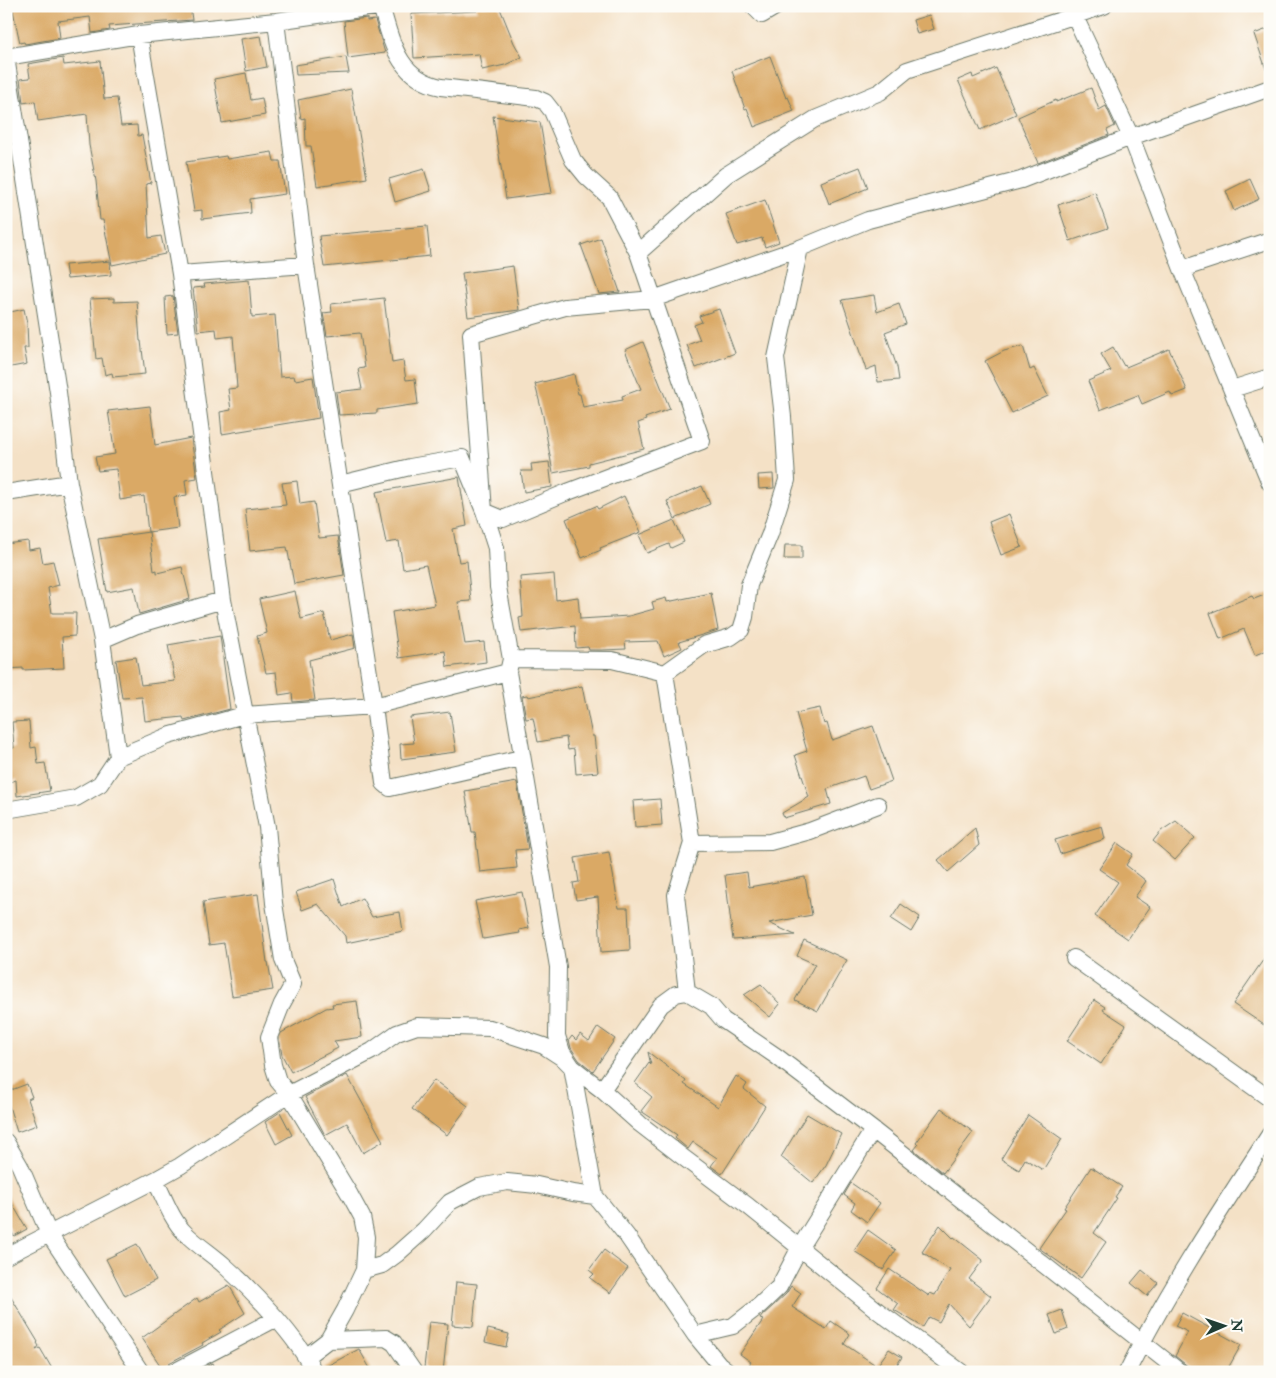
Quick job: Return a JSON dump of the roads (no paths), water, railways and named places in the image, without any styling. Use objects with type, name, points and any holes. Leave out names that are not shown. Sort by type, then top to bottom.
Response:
[{"type":"street","points":[[118,758],[102,640],[69,483],[58,392],[6,57],[139,35],[276,21],[381,6],[396,49],[404,64],[427,84],[536,98],[545,102],[552,111],[573,160],[586,176],[609,197],[638,253],[702,441],[565,493],[503,519],[484,511]]},
{"type":"street","points":[[753,6],[762,15],[776,6]]},
{"type":"street","points":[[638,253],[726,175],[815,119],[880,92],[907,70],[1072,12],[1104,6]]},
{"type":"street","points":[[1072,12],[1131,137],[1182,269],[1270,482]]},
{"type":"street","points":[[276,21],[306,265],[384,782],[390,788],[521,758]]},
{"type":"street","points":[[139,35],[180,274],[222,600],[267,827],[274,903],[283,960],[293,984],[282,1004],[269,1036],[273,1065],[278,1081],[289,1094],[362,1217],[366,1237],[364,1270],[346,1310],[328,1340],[307,1356]]},
{"type":"street","points":[[484,511],[471,334],[565,307],[653,298],[800,248],[868,220],[1021,180],[1131,137],[1270,88]]},
{"type":"street","points":[[1182,269],[1270,240]]},
{"type":"street","points":[[6,810],[76,798],[100,784],[118,758],[168,736],[244,715],[374,706],[510,665],[612,660],[665,673],[704,645],[731,637],[741,630],[745,617],[748,585],[770,534],[786,480],[783,417],[776,358],[800,248]]},
{"type":"street","points":[[180,274],[306,265]]},
{"type":"street","points":[[1232,389],[1270,377]]},
{"type":"street","points":[[340,484],[410,467],[462,458],[484,511],[496,548],[498,587],[521,758],[541,859],[558,967],[557,1036],[562,1052],[572,1067],[595,1196],[627,1236],[695,1335],[721,1369]]},
{"type":"street","points":[[6,493],[69,483]]},
{"type":"street","points":[[102,640],[138,625],[222,600]]},
{"type":"street","points":[[665,673],[692,842],[676,895],[687,992]]},
{"type":"street","points":[[692,842],[770,842],[810,832],[878,805]]},
{"type":"street","points":[[1074,958],[1270,1099]]},
{"type":"street","points":[[602,1090],[661,1005],[676,994],[687,992],[711,1006],[723,1020],[776,1056],[873,1130],[1180,1372]]},
{"type":"street","points":[[6,1256],[180,1166],[289,1094],[372,1051],[397,1033],[417,1026],[490,1028],[544,1046],[564,1059],[640,1124],[800,1247],[878,1311],[961,1372]]},
{"type":"street","points":[[695,1335],[733,1326],[779,1287],[800,1247],[873,1130]]},
{"type":"street","points":[[1127,1372],[1142,1342],[1201,1241],[1270,1134]]},
{"type":"street","points":[[6,1142],[20,1166],[50,1234],[140,1372]]},
{"type":"street","points":[[155,1180],[175,1219],[184,1232],[227,1268],[276,1319],[307,1356],[314,1372]]},
{"type":"street","points":[[364,1270],[382,1265],[424,1230],[450,1202],[479,1187],[507,1182],[537,1185],[595,1196]]},
{"type":"street","points":[[174,1372],[276,1319]]},
{"type":"street","points":[[328,1340],[386,1338],[394,1343],[414,1372]]}]
